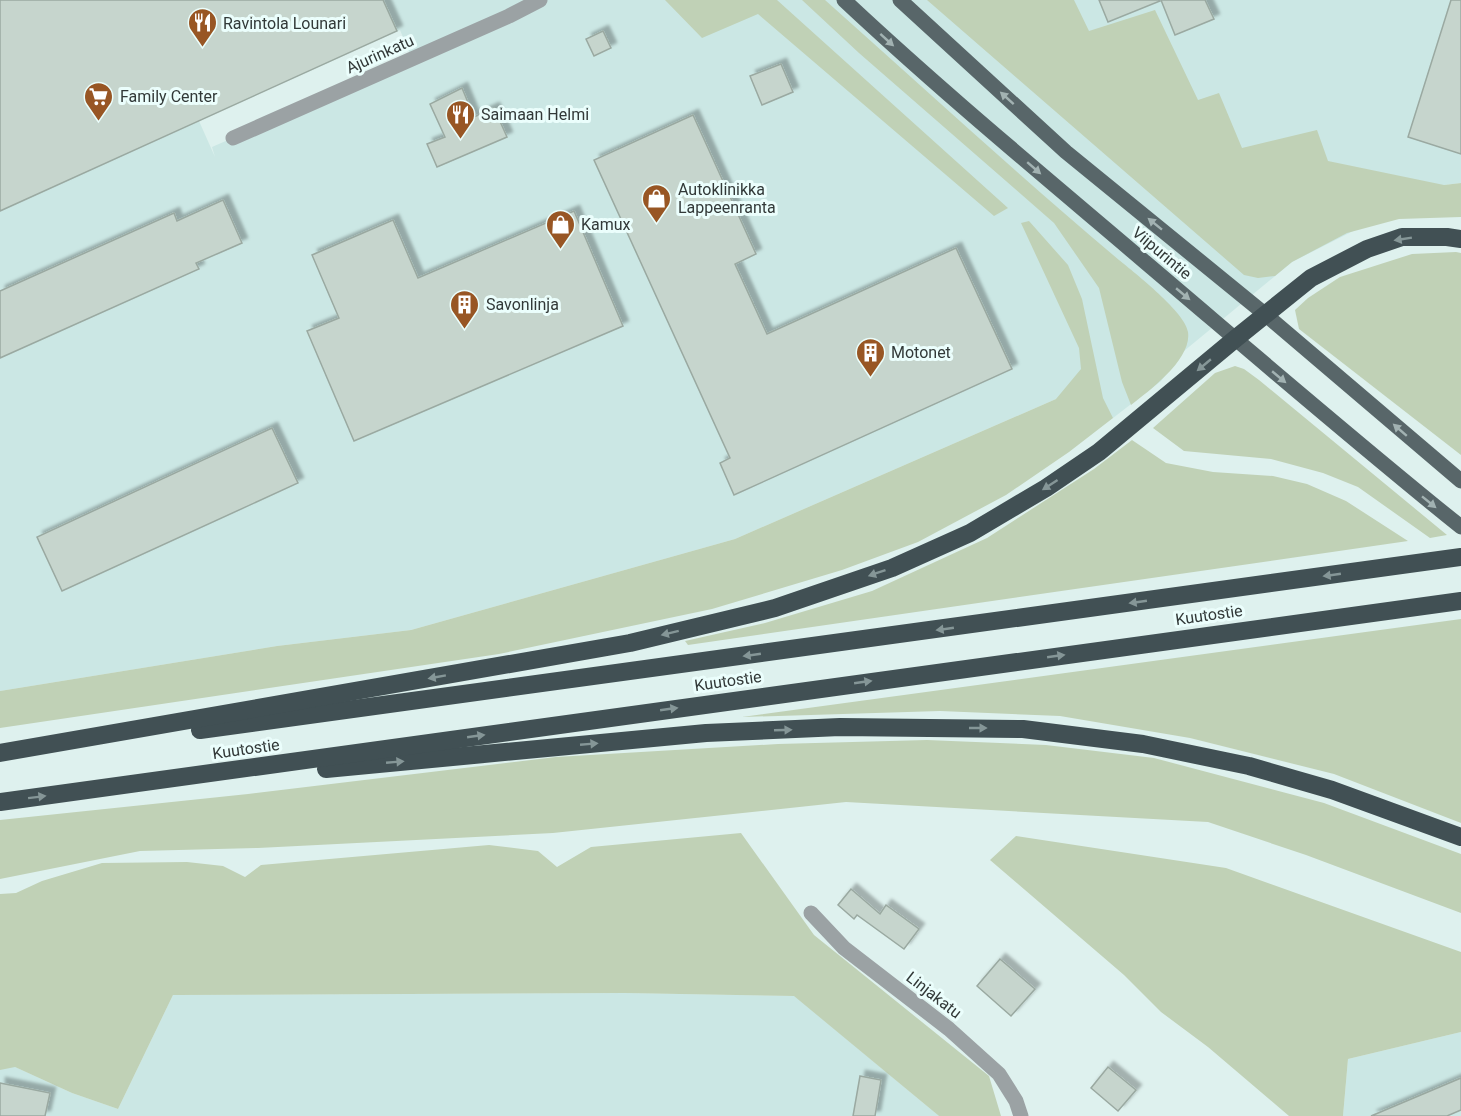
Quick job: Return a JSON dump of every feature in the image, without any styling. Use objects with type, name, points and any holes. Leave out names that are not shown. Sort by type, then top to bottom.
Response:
[{"type":"highway","points":[[0,755],[630,643],[775,608],[892,568],[970,533],[1046,488],[1099,452],[1311,278],[1367,249],[1402,237],[1447,237],[1461,240]]},
{"type":"highway","name":"Kuutostie","points":[[0,755],[1461,557]]},
{"type":"highway","name":"Kuutostie","points":[[0,802],[1461,601]]},
{"type":"highway","points":[[65,794],[706,733],[840,728],[1023,729],[1143,744],[1249,766],[1332,790],[1461,837]]},
{"type":"main road","name":"Viipurintie","points":[[844,0],[884,38],[1037,171],[1461,528]]},
{"type":"main road","name":"Viipurintie","points":[[900,0],[1066,152],[1266,315],[1461,481]]},
{"type":"street","name":"Ajurinkatu","points":[[233,138],[533,2]]},
{"type":"street","name":"Linjakatu","points":[[811,913],[844,948],[949,1029],[999,1074],[1016,1101],[1021,1116]]},
{"type":"shaded area","points":[[0,0],[1461,0],[1461,183],[1444,185],[1292,262],[1184,351],[1161,381],[1113,418],[1056,399],[735,539],[411,630],[277,646],[0,691]],"holes":[[[400,30],[412,59],[212,147],[215,157],[199,121]]]},
{"type":"shaded area","points":[[624,993],[795,996],[939,1116],[0,1116],[0,1060],[72,1093],[118,1109],[173,995]]},
{"type":"shaded area","points":[[1461,1032],[1461,1116],[1343,1116],[1348,1059]]},
{"type":"green space","points":[[665,0],[777,0],[1008,208],[994,216],[758,14],[702,38]]},
{"type":"green space","points":[[802,0],[825,0],[1008,164],[1170,304],[1185,324],[1188,332],[1183,353],[1168,373],[1131,405],[1122,382],[1099,288],[1054,223],[859,53]]},
{"type":"green space","points":[[927,0],[1074,0],[1089,31],[1155,10],[1198,100],[1219,93],[1242,148],[1317,130],[1328,161],[1444,185],[1461,183],[1461,217],[1399,219],[1347,233],[1292,262],[1275,276],[1258,278],[1244,275]]},
{"type":"green space","points":[[1029,221],[1068,265],[1082,299],[1103,398],[1113,418],[1069,452],[1006,495],[918,542],[842,570],[712,609],[499,654],[0,728],[0,691],[277,646],[411,630],[735,539],[1056,399],[1081,369],[1079,348],[1021,223]]},
{"type":"green space","points":[[1461,253],[1461,455],[1299,329],[1295,310],[1308,298],[1340,277],[1412,254]]},
{"type":"green space","points":[[1235,366],[1244,369],[1259,380],[1447,535],[1430,538],[1358,487],[1323,473],[1271,459],[1184,451],[1153,428],[1215,373]]},
{"type":"green space","points":[[1132,440],[1166,463],[1213,472],[1273,476],[1307,484],[1346,501],[1408,541],[688,645],[685,641],[765,623],[872,591],[987,538],[1094,469]]},
{"type":"green space","points":[[1461,619],[1461,823],[1334,774],[1190,738],[1060,716],[940,711],[742,717]]},
{"type":"green space","points":[[927,740],[1046,745],[1154,758],[1324,803],[1461,854],[1461,913],[1306,855],[1208,822],[846,802],[553,833],[258,848],[140,851],[0,879],[0,820],[248,794],[556,757],[778,744]]},
{"type":"green space","points":[[741,833],[814,935],[989,1076],[1001,1116],[939,1116],[794,996],[624,993],[173,995],[118,1109],[72,1093],[15,1067],[0,1070],[0,894],[16,893],[42,881],[102,863],[187,862],[223,866],[245,877],[261,865],[489,845],[538,851],[557,867],[591,847]]},
{"type":"green space","points":[[1016,836],[1226,868],[1461,952],[1461,1032],[1348,1059],[1343,1116],[1289,1116],[1208,1047],[1161,1012],[1124,975],[990,860]]},
{"type":"building","name":"Family Center","points":[[0,0],[383,0],[397,31],[0,211]]},
{"type":"building","points":[[1099,0],[1159,0],[1160,1],[1108,22]]},
{"type":"building","points":[[1161,0],[1205,0],[1214,19],[1175,35]]},
{"type":"building","points":[[1451,0],[1461,0],[1461,154],[1408,137]]},
{"type":"building","points":[[603,31],[611,48],[594,56],[586,39]]},
{"type":"building","points":[[781,64],[793,92],[762,105],[750,76]]},
{"type":"building","points":[[462,88],[474,117],[494,108],[507,137],[437,167],[427,144],[445,137],[430,104]]},
{"type":"building","points":[[693,115],[756,254],[735,264],[767,334],[956,248],[1012,369],[734,495],[720,463],[730,458],[594,160]]},
{"type":"building","points":[[223,200],[242,243],[196,263],[199,269],[0,358],[0,291],[174,213],[177,221]]},
{"type":"building","name":"Savonlinja","points":[[574,211],[623,326],[354,441],[307,331],[339,318],[312,255],[393,220],[418,278]]},
{"type":"building","points":[[272,428],[298,483],[62,591],[37,537]]},
{"type":"building","points":[[851,889],[880,914],[886,905],[919,929],[904,949],[857,915],[854,919],[838,905]]},
{"type":"building","points":[[1000,959],[1035,989],[1011,1016],[977,986]]},
{"type":"building","points":[[1108,1067],[1136,1090],[1118,1111],[1091,1088]]},
{"type":"building","points":[[860,1076],[881,1080],[875,1116],[853,1116]]},
{"type":"building","points":[[1461,1078],[1461,1110],[1447,1116],[1371,1116]]},
{"type":"building","points":[[0,1083],[50,1093],[45,1116],[0,1116]]},
{"type":"place","name":"Ravintola Lounari","points":[[202,48]]},
{"type":"place","name":"Family Center","points":[[99,122]]},
{"type":"place","name":"Saimaan Helmi","points":[[460,140]]},
{"type":"place","name":"Autoklinikka Lappeenranta","points":[[657,224]]},
{"type":"place","name":"Kamux","points":[[560,250]]},
{"type":"place","name":"Savonlinja","points":[[465,330]]},
{"type":"place","name":"Motonet","points":[[870,378]]}]
